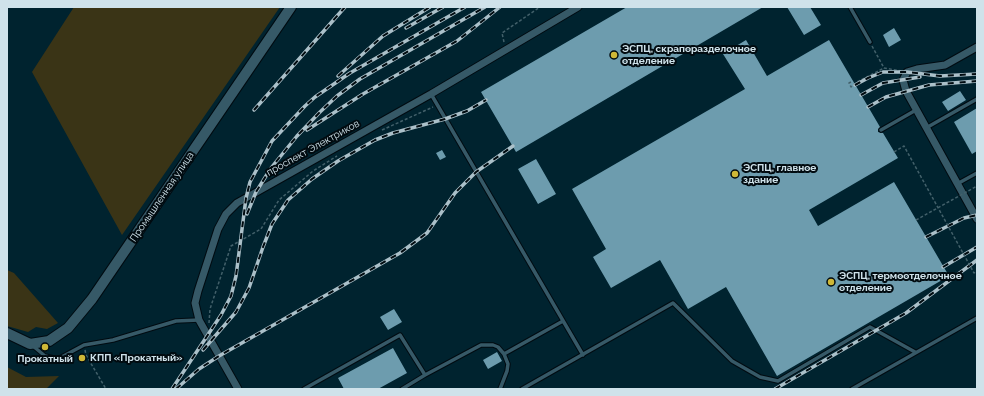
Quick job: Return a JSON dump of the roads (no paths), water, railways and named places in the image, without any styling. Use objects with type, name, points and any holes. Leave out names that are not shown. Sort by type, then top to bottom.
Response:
[{"type":"street","name":"Промышленная улица","points":[[30,344],[49,341],[68,328],[92,299],[291,7]]},
{"type":"street","name":"проспект Электриков","points":[[238,389],[199,320],[195,303],[218,229],[226,214],[237,202],[431,94],[578,7]]},
{"type":"street","points":[[977,47],[945,65],[907,72],[903,80],[906,91],[916,110],[977,219]]},
{"type":"street","points":[[8,337],[30,344]]},
{"type":"lane","points":[[850,7],[870,42]]},
{"type":"lane","points":[[431,94],[583,355]]},
{"type":"lane","points":[[926,128],[977,100]]},
{"type":"lane","points":[[881,130],[916,110]]},
{"type":"lane","points":[[957,184],[977,173]]},
{"type":"lane","points":[[522,389],[673,303],[732,361],[760,377],[778,381],[870,327],[915,352]]},
{"type":"lane","points":[[852,389],[977,318]]},
{"type":"lane","points":[[30,344],[45,356],[58,359],[84,345],[113,340],[176,321],[199,320]]},
{"type":"lane","points":[[504,354],[563,320]]},
{"type":"lane","points":[[304,389],[400,334],[425,375]]},
{"type":"lane","points":[[402,389],[481,345],[493,345],[498,347],[504,354],[508,364],[508,371],[500,389]]},
{"type":"railway","points":[[254,110],[345,7]]},
{"type":"railway","points":[[338,76],[383,36],[430,7]]},
{"type":"railway","points":[[406,28],[443,7]]},
{"type":"railway","points":[[172,389],[221,315],[231,296],[236,276],[246,198],[250,182],[272,141],[315,97],[350,73],[465,7]]},
{"type":"railway","points":[[247,214],[256,192],[271,168],[297,136],[337,96],[360,79],[485,7]]},
{"type":"railway","points":[[307,130],[363,94],[457,41],[500,7]]},
{"type":"railway","points":[[855,85],[883,72],[907,72],[940,76],[977,74]]},
{"type":"railway","points":[[861,95],[883,83],[920,77]]},
{"type":"railway","points":[[868,107],[886,97],[929,85],[977,81]]},
{"type":"railway","points":[[203,350],[236,312],[249,288],[272,224],[288,200],[312,179],[338,161],[375,140],[393,133],[445,119],[467,111],[486,100]]},
{"type":"railway","points":[[176,389],[199,369],[219,356],[400,253],[427,233],[455,193],[476,172],[513,146]]},
{"type":"railway","points":[[926,237],[964,218],[977,215]]},
{"type":"railway","points":[[943,267],[977,247]]},
{"type":"railway","points":[[775,389],[906,313],[977,260]]},
{"type":"place","name":"ЭСПЦ, скрапоразделочное отделение","points":[[614,55]]},
{"type":"place","name":"ЭСПЦ, главное здание","points":[[735,174]]},
{"type":"place","name":"ЭСПЦ, термоотделочное отделение","points":[[831,282]]},
{"type":"place","name":"Прокатный","points":[[45,347]]},
{"type":"place","name":"КПП «Прокатный»","points":[[82,358]]}]
